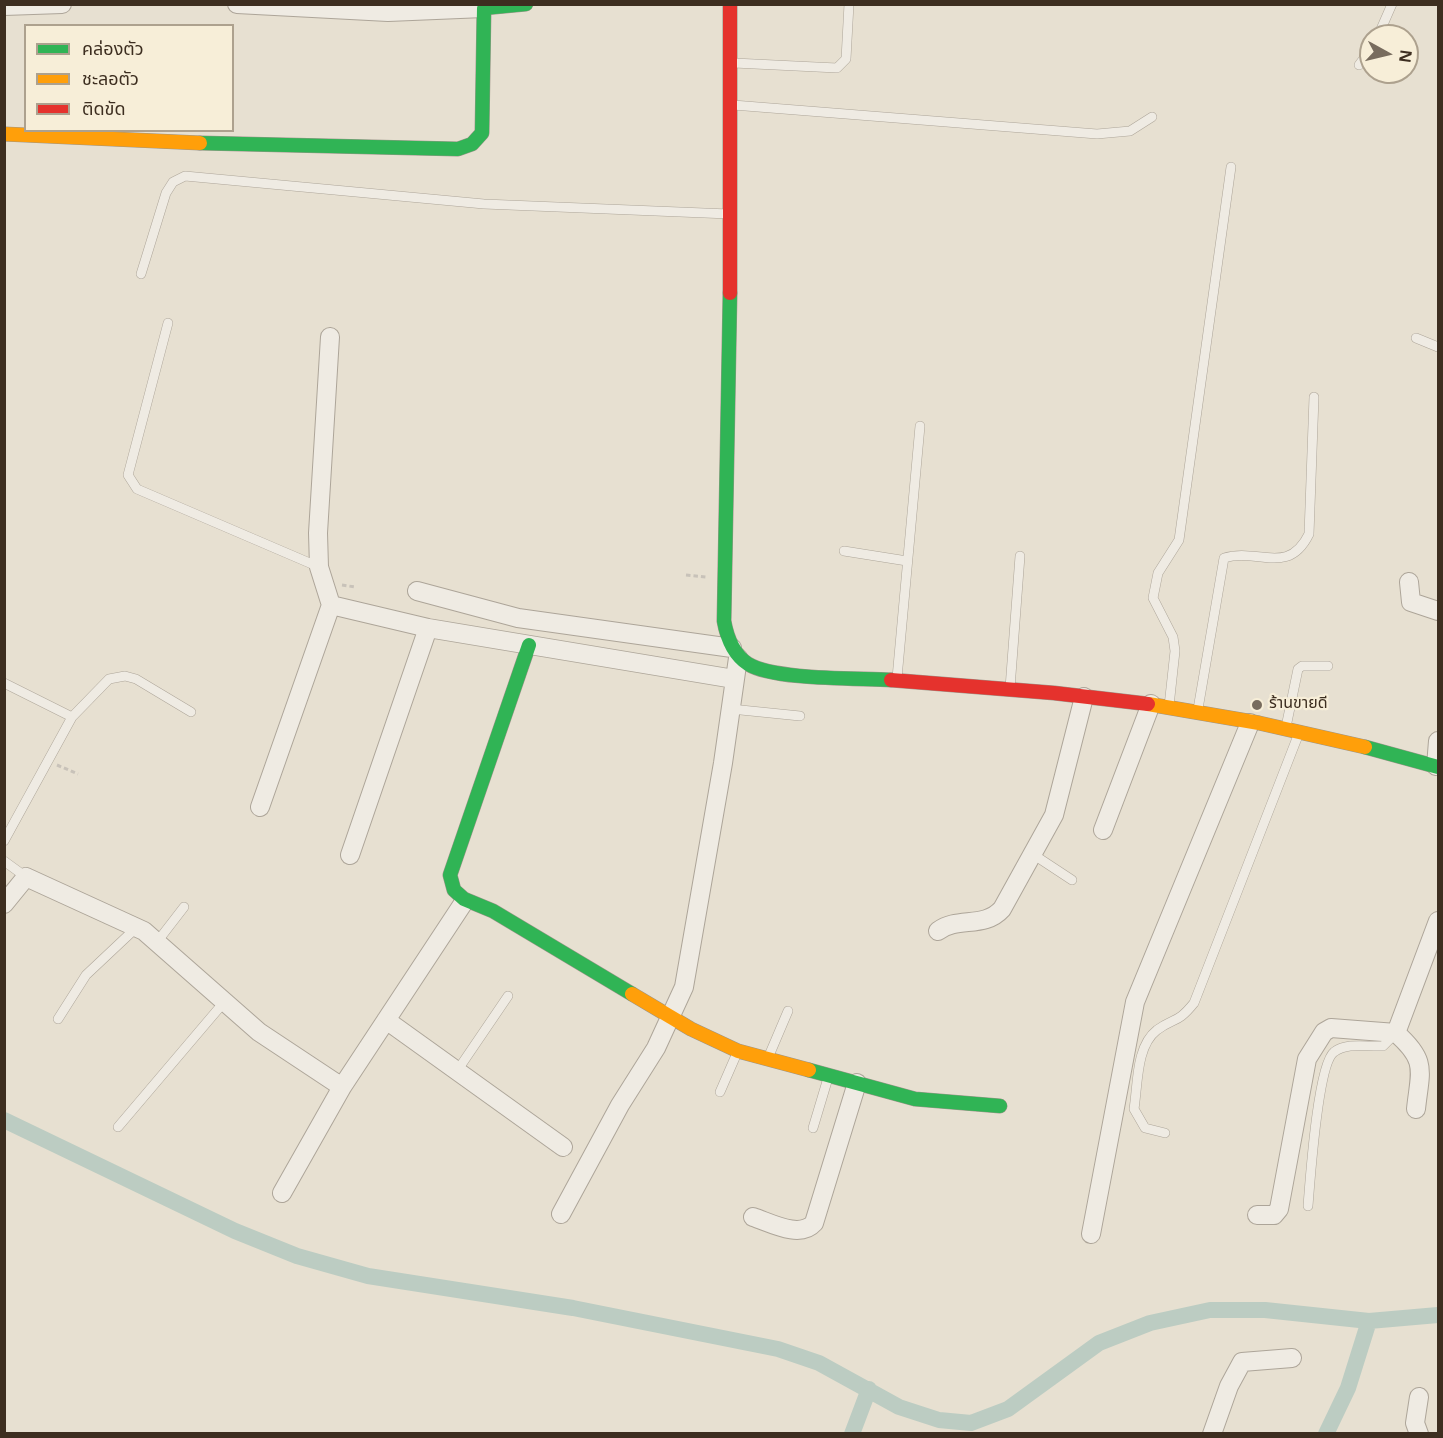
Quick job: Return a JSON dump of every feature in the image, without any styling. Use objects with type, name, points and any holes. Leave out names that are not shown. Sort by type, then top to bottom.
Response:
[{"type":"street","points":[[4,6],[62,4]]},
{"type":"street","points":[[237,4],[388,12],[526,4]]},
{"type":"street","points":[[561,1214],[620,1105],[672,1017],[684,987],[730,709],[735,653],[724,621],[723,579],[732,214],[730,4]]},
{"type":"street","points":[[4,134],[185,143],[458,149],[472,144],[482,133],[484,8]]},
{"type":"street","points":[[260,807],[331,605],[319,567],[318,533],[330,337]]},
{"type":"street","points":[[1409,582],[1412,602],[1438,611]]},
{"type":"street","points":[[417,591],[518,618],[735,653],[749,666],[766,672],[1010,690],[1160,706],[1292,731],[1437,767],[1438,741]]},
{"type":"street","points":[[331,605],[428,628],[734,679]]},
{"type":"street","points":[[350,855],[428,628]]},
{"type":"street","points":[[529,645],[450,875],[450,886],[465,902],[493,911],[593,973],[691,1029],[738,1051],[915,1099],[1000,1106]]},
{"type":"street","points":[[938,931],[947,924],[981,922],[997,914],[1031,853],[1047,832],[1054,815],[1084,697]]},
{"type":"street","points":[[1103,830],[1160,706]]},
{"type":"street","points":[[1091,1234],[1136,1002],[1250,723]]},
{"type":"street","points":[[4,903],[26,877],[137,927],[259,1032],[342,1087]]},
{"type":"street","points":[[282,1193],[342,1087],[465,902]]},
{"type":"street","points":[[1396,1033],[1438,921]]},
{"type":"street","points":[[386,1020],[563,1148]]},
{"type":"street","points":[[1257,1215],[1274,1215],[1279,1209],[1307,1059],[1324,1032],[1330,1028],[1396,1033],[1413,1048],[1420,1066],[1416,1110]]},
{"type":"street","points":[[753,1217],[800,1232],[809,1229],[814,1223],[857,1083]]},
{"type":"street","points":[[1212,1434],[1229,1386],[1242,1362],[1292,1358]]},
{"type":"street","points":[[1419,1397],[1415,1423],[1419,1434]]},
{"type":"lane","points":[[730,63],[837,68],[846,59],[849,4]]},
{"type":"lane","points":[[1383,24],[1392,4]]},
{"type":"lane","points":[[731,105],[1097,134],[1130,131],[1152,117]]},
{"type":"lane","points":[[1160,706],[1175,651],[1173,637],[1153,598],[1158,573],[1179,540],[1231,167]]},
{"type":"lane","points":[[141,274],[166,194],[173,182],[185,176],[484,204],[732,214]]},
{"type":"lane","points":[[168,323],[128,475],[130,482],[137,489],[319,567]]},
{"type":"lane","points":[[1416,338],[1438,347]]},
{"type":"lane","points":[[1197,712],[1224,558],[1290,557],[1299,549],[1309,534],[1314,397]]},
{"type":"lane","points":[[897,681],[920,426]]},
{"type":"lane","points":[[844,551],[907,561]]},
{"type":"lane","points":[[1010,690],[1020,556]]},
{"type":"lane","points":[[1165,1133],[1145,1128],[1134,1109],[1144,1042],[1158,1029],[1181,1020],[1194,1003],[1292,731],[1298,669],[1302,666],[1328,666]]},
{"type":"lane","points":[[4,841],[72,717],[109,679],[125,676],[136,679],[191,712]]},
{"type":"lane","points":[[4,683],[72,717]]},
{"type":"lane","points":[[730,709],[800,716]]},
{"type":"lane","points":[[1031,853],[1072,880]]},
{"type":"lane","points":[[4,861],[26,877]]},
{"type":"lane","points":[[157,942],[184,907]]},
{"type":"lane","points":[[58,1019],[86,975],[137,927]]},
{"type":"lane","points":[[457,1071],[508,996]]},
{"type":"lane","points":[[118,1127],[225,1001]]},
{"type":"lane","points":[[767,1060],[788,1011]]},
{"type":"lane","points":[[1308,1206],[1317,1118],[1327,1061],[1334,1052],[1344,1047],[1383,1046],[1396,1033]]},
{"type":"lane","points":[[720,1092],[738,1051]]},
{"type":"lane","points":[[813,1128],[829,1075]]},
{"type":"path","points":[[49,762],[78,774]]},
{"type":"waterway","points":[[4,1120],[235,1231],[297,1256],[368,1276],[573,1308],[778,1349],[819,1363],[899,1407],[939,1420],[971,1423],[1008,1409],[1099,1343],[1150,1323],[1210,1310],[1265,1310],[1369,1321],[1438,1315]]},
{"type":"waterway","points":[[1326,1434],[1348,1388],[1369,1321]]},
{"type":"waterway","points":[[852,1434],[869,1389]]},
{"type":"traffic: fast","points":[[200,143],[458,149],[472,144],[482,133],[484,8],[526,4]]},
{"type":"traffic: fast","points":[[730,293],[724,621],[729,639],[743,660],[760,669],[796,676],[891,680]]},
{"type":"traffic: fast","points":[[529,645],[450,875],[454,890],[464,899],[493,911],[632,994]]},
{"type":"traffic: fast","points":[[1365,747],[1438,767]]},
{"type":"traffic: fast","points":[[809,1070],[915,1099],[1000,1106]]},
{"type":"traffic: slow","points":[[4,134],[200,143]]},
{"type":"traffic: slow","points":[[1148,704],[1259,723],[1365,747]]},
{"type":"traffic: slow","points":[[632,994],[691,1029],[738,1051],[809,1070]]},
{"type":"traffic: jam","points":[[730,4],[730,293]]},
{"type":"traffic: jam","points":[[891,680],[1054,693],[1148,704]]},
{"type":"place","name":"ร้านขายดี","points":[[1257,705]]}]
